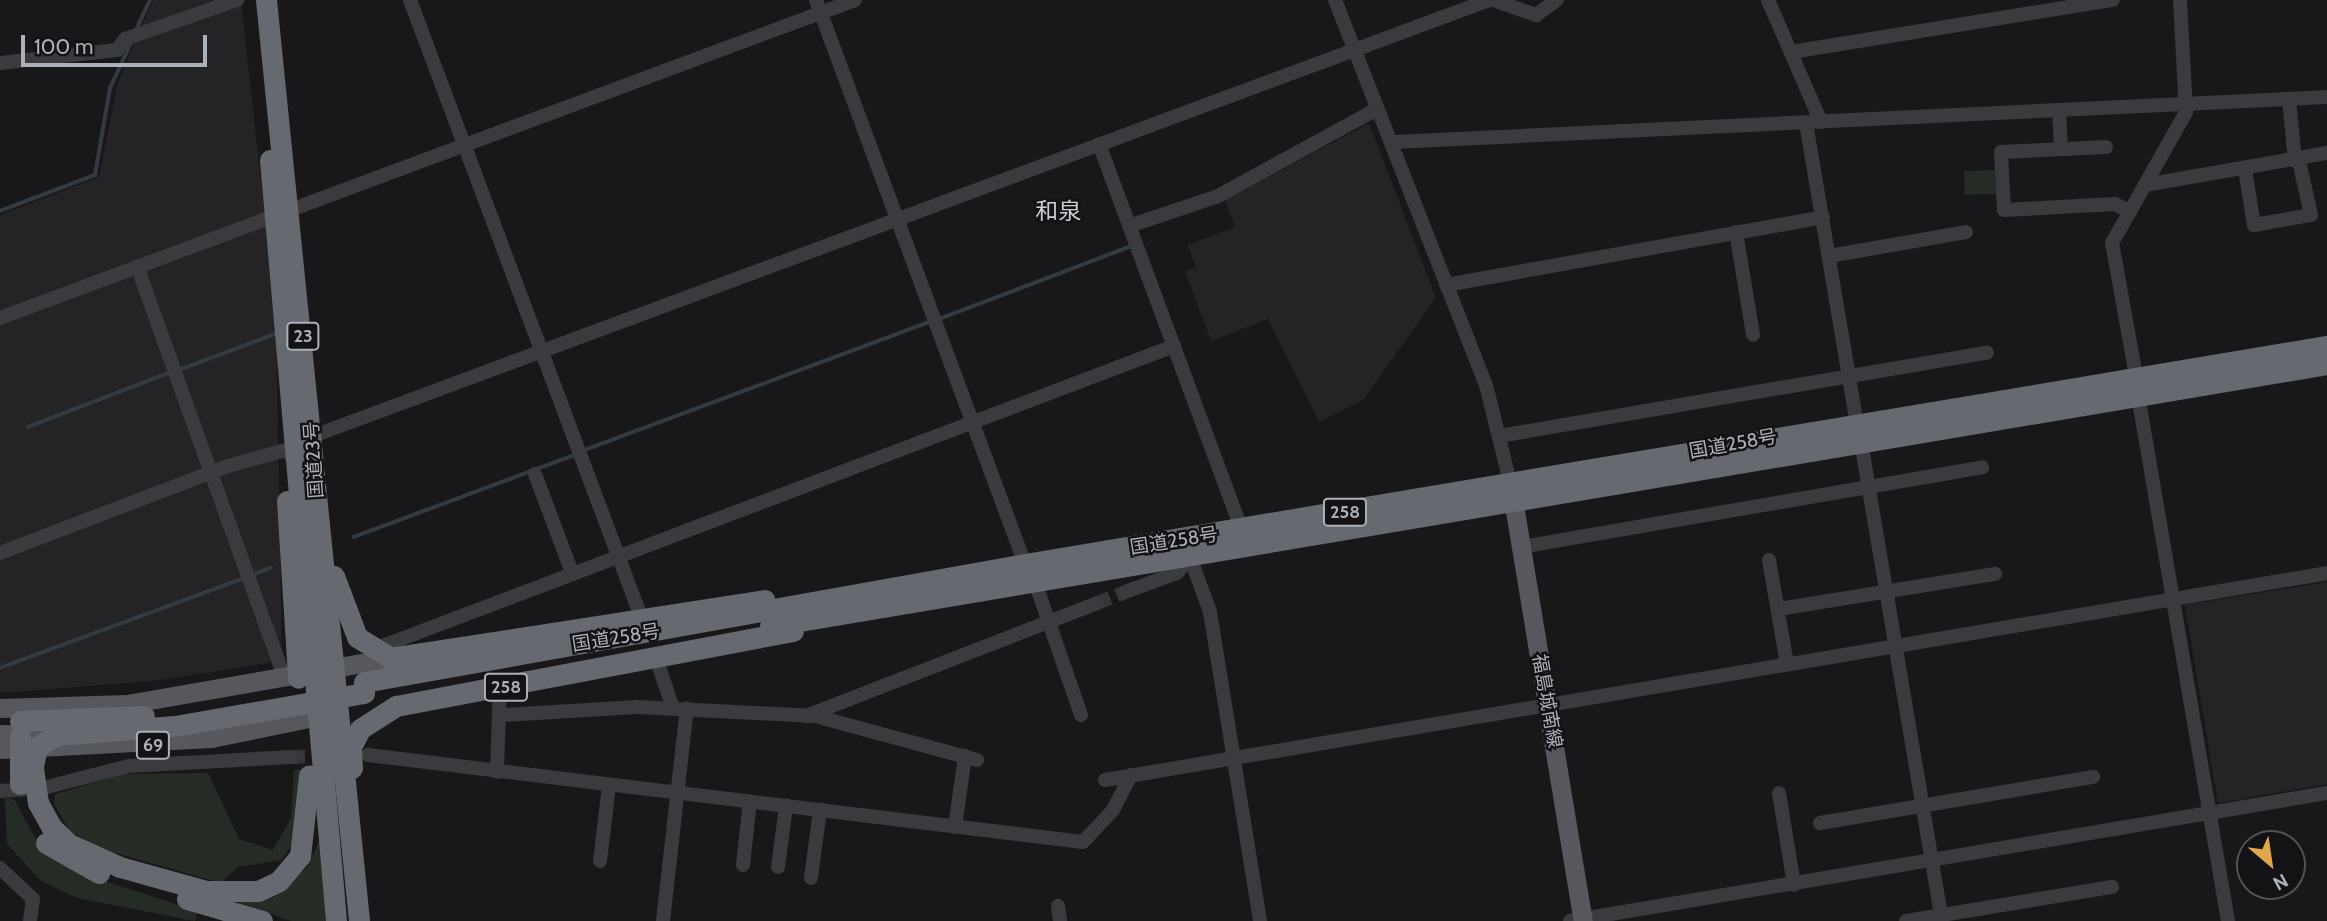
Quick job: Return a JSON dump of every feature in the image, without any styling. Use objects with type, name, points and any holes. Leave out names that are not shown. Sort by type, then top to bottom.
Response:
[{"type":"highway","name":"国道23号","points":[[253,0],[313,436],[318,511],[309,674]]},
{"type":"highway","name":"国道23号","points":[[266,0],[283,212],[293,423],[285,544],[309,674],[339,748],[359,920]]},
{"type":"highway","points":[[2289,352],[2327,332]]},
{"type":"highway","name":"国道258号","points":[[10,727],[139,717],[364,688],[845,615],[1030,573],[1242,530],[1510,482],[1859,433],[2137,385],[2327,346]]},
{"type":"highway","name":"国道258号","points":[[2137,385],[2237,381],[2327,364]]},
{"type":"highway","points":[[2237,381],[2327,376]]},
{"type":"highway","name":"国道258号","points":[[56,735],[175,726],[889,588],[1190,557],[1514,504],[1859,433]]},
{"type":"highway","points":[[318,511],[343,612],[381,654]]},
{"type":"highway","name":"258","points":[[381,654],[494,647],[641,617],[889,588]]},
{"type":"highway","name":"258","points":[[359,920],[354,738],[368,720],[396,706],[500,685],[760,642],[845,615]]},
{"type":"highway","points":[[56,735],[37,747],[33,766],[38,803],[49,835],[120,867],[206,891],[258,891],[290,872],[307,832],[309,674]]},
{"type":"highway","points":[[307,714],[336,921]]},
{"type":"highway","points":[[10,727],[21,794],[49,835],[94,871],[262,921]]},
{"type":"main road","name":"福島城南線","points":[[1510,482],[1579,920]]},
{"type":"main road","name":"69","points":[[48,709],[309,674],[381,654]]},
{"type":"main road","name":"69","points":[[0,708],[48,709],[168,723],[307,714]]},
{"type":"main road","name":"69","points":[[0,749],[211,738],[307,714]]},
{"type":"main road","points":[[307,714],[330,726],[339,748]]},
{"type":"main road","points":[[10,727],[56,735]]},
{"type":"street","points":[[0,63],[114,50],[134,36],[237,0]]},
{"type":"street","points":[[410,0],[641,617]]},
{"type":"street","points":[[0,318],[464,145],[819,6],[855,0]]},
{"type":"street","points":[[1335,0],[1385,140],[1394,142],[2327,97]]},
{"type":"street","points":[[313,436],[1491,0],[1536,15],[1556,0]]},
{"type":"street","points":[[1768,0],[1791,52],[1814,122],[1829,256],[1942,918]]},
{"type":"street","points":[[1791,52],[2029,7],[2113,0]]},
{"type":"street","points":[[2180,0],[2187,104],[2112,243],[2228,921]]},
{"type":"street","points":[[819,6],[1081,715]]},
{"type":"street","points":[[2245,169],[2254,225],[2311,215],[2297,161],[2289,99]]},
{"type":"street","points":[[1129,226],[1218,196],[1375,110]]},
{"type":"street","points":[[2059,111],[2061,149]]},
{"type":"street","points":[[1394,142],[1499,436],[1510,482]]},
{"type":"street","points":[[1099,144],[1242,530]]},
{"type":"street","points":[[2106,147],[2001,152],[2004,210],[2115,204],[2130,212]]},
{"type":"street","points":[[2145,185],[2297,161],[2327,153]]},
{"type":"street","points":[[1446,285],[1823,217]]},
{"type":"street","points":[[1736,232],[1753,335]]},
{"type":"street","points":[[1829,256],[1966,232]]},
{"type":"street","points":[[137,266],[212,474],[309,674]]},
{"type":"street","points":[[381,654],[571,569],[1174,346]]},
{"type":"street","points":[[1499,436],[1987,353]]},
{"type":"street","points":[[0,553],[212,474],[290,455]]},
{"type":"street","points":[[1521,547],[1982,467]]},
{"type":"street","points":[[535,474],[571,569]]},
{"type":"street","points":[[1125,593],[1177,573],[1190,557]]},
{"type":"street","points":[[1190,557],[1210,612],[1231,758],[1260,921]]},
{"type":"street","points":[[1769,560],[1787,664]]},
{"type":"street","points":[[1105,780],[2327,573]]},
{"type":"street","points":[[1778,609],[1995,574]]},
{"type":"street","points":[[806,716],[1097,603]]},
{"type":"street","points":[[657,660],[680,708],[677,793],[663,921]]},
{"type":"street","points":[[497,772],[502,715],[500,685]]},
{"type":"street","points":[[502,715],[680,708],[806,716],[971,758],[955,827]]},
{"type":"street","points":[[211,738],[215,762]]},
{"type":"street","points":[[369,755],[1083,842],[1113,810],[1130,775]]},
{"type":"street","points":[[0,791],[43,788],[129,766],[291,757]]},
{"type":"street","points":[[1820,823],[2093,777]]},
{"type":"street","points":[[600,861],[610,785]]},
{"type":"street","points":[[1779,793],[1794,884]]},
{"type":"street","points":[[1579,920],[2327,793]]},
{"type":"street","points":[[744,865],[750,801]]},
{"type":"street","points":[[778,867],[786,806]]},
{"type":"street","points":[[811,878],[820,810]]},
{"type":"street","points":[[0,868],[33,900],[30,921]]},
{"type":"street","points":[[1906,921],[1942,918],[2112,887]]},
{"type":"shaded area","points":[[153,0],[241,0],[276,319],[282,653],[268,663],[153,681],[0,693],[0,215],[99,177],[118,82]]},
{"type":"shaded area","points":[[1369,123],[1436,298],[1363,400],[1319,422],[1268,319],[1211,341],[1185,271],[1196,267],[1187,245],[1235,227],[1225,200]]},
{"type":"shaded area","points":[[1995,170],[1996,194],[1965,195],[1964,171]]},
{"type":"shaded area","points":[[2327,582],[2327,784],[2218,803],[2185,605]]},
{"type":"shaded area","points":[[301,769],[304,814],[292,845],[281,860],[238,867],[221,883],[98,848],[70,831],[54,804],[55,794],[125,774],[208,773],[239,839],[273,850],[291,818],[294,770]]},
{"type":"shaded area","points":[[5,798],[14,799],[40,847],[74,871],[197,911],[195,921],[77,898],[41,881],[7,844]]},
{"type":"shaded area","points":[[319,841],[332,921],[291,921],[234,901],[288,885],[308,866]]},
{"type":"waterway","points":[[136,30],[150,0]]},
{"type":"waterway","points":[[0,211],[95,175],[110,88],[132,41]]},
{"type":"waterway","points":[[942,318],[1132,246]]},
{"type":"waterway","points":[[585,450],[927,323]]},
{"type":"waterway","points":[[182,369],[275,334]]},
{"type":"waterway","points":[[28,427],[169,373]]},
{"type":"waterway","points":[[354,537],[572,456]]},
{"type":"waterway","points":[[255,574],[271,568]]},
{"type":"waterway","points":[[0,668],[245,578]]},
{"type":"tunnel","points":[[1097,603],[1125,592]]},
{"type":"tunnel","points":[[291,757],[329,756]]},
{"type":"district","name":"和泉","points":[[1058,211]]}]
